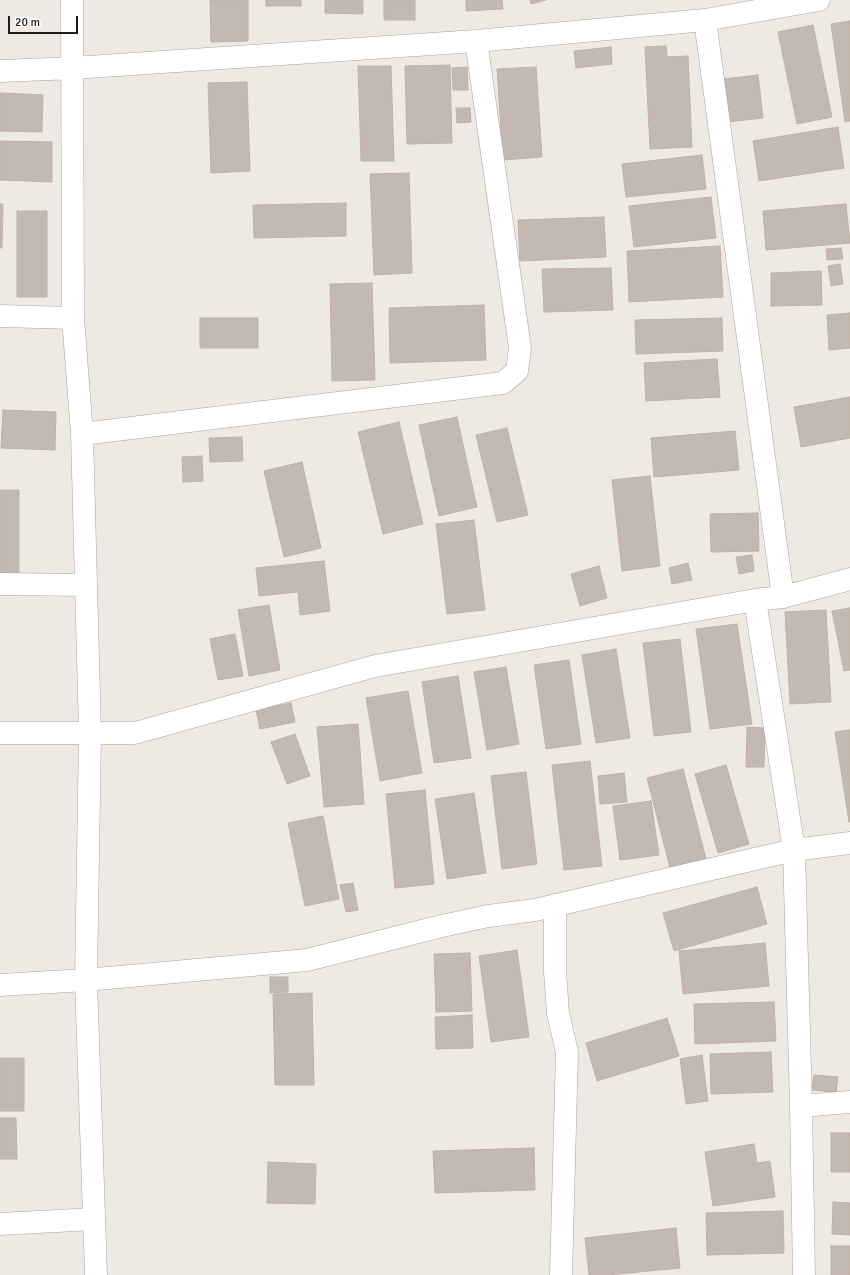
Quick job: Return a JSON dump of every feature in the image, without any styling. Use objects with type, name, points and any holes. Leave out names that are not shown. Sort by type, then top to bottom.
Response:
[{"type":"street","points":[[72,0],[73,318],[82,434],[90,733],[86,980],[96,1275]]},
{"type":"street","points":[[0,71],[73,68],[476,41],[705,20],[819,0]]},
{"type":"street","points":[[705,20],[783,597]]},
{"type":"street","points":[[82,434],[503,383],[517,371],[520,348],[476,41]]},
{"type":"street","points":[[0,316],[73,318]]},
{"type":"street","points":[[0,733],[135,733],[376,666],[755,600],[783,597],[850,579]]},
{"type":"street","points":[[0,584],[86,585]]},
{"type":"street","points":[[755,600],[794,850],[804,1275]]},
{"type":"street","points":[[0,985],[86,980],[307,960],[442,926],[555,905],[794,850],[850,843]]},
{"type":"street","points":[[555,905],[555,972],[558,1013],[567,1052],[561,1275]]},
{"type":"street","points":[[801,1106],[850,1102]]},
{"type":"street","points":[[0,1224],[94,1219]]},
{"type":"building","points":[[210,0],[248,0],[248,41],[211,42]]},
{"type":"building","points":[[266,0],[301,0],[301,6],[266,6]]},
{"type":"building","points":[[325,0],[363,0],[363,14],[325,13]]},
{"type":"building","points":[[384,0],[415,0],[415,20],[384,20]]},
{"type":"building","points":[[466,0],[502,0],[503,9],[466,11]]},
{"type":"building","points":[[530,0],[546,0],[531,4]]},
{"type":"building","points":[[850,21],[850,121],[845,122],[831,24]]},
{"type":"building","points":[[813,25],[832,117],[797,124],[778,32]]},
{"type":"building","points":[[666,46],[667,57],[688,56],[692,147],[650,149],[645,47]]},
{"type":"building","points":[[611,47],[612,64],[576,68],[574,51]]},
{"type":"building","points":[[450,65],[452,143],[407,144],[405,66]]},
{"type":"building","points":[[358,66],[391,66],[394,161],[361,161]]},
{"type":"building","points":[[467,67],[468,90],[453,90],[452,68]]},
{"type":"building","points":[[536,67],[542,157],[503,160],[497,69]]},
{"type":"building","points":[[758,75],[763,118],[728,122],[723,79]]},
{"type":"building","points":[[247,82],[250,171],[211,173],[208,83]]},
{"type":"building","points":[[0,93],[43,95],[42,132],[0,131]]},
{"type":"building","points":[[456,108],[470,108],[471,122],[457,123]]},
{"type":"building","points":[[838,127],[844,168],[759,181],[753,141]]},
{"type":"building","points":[[0,141],[52,142],[52,182],[0,180]]},
{"type":"building","points":[[702,155],[706,189],[626,197],[622,164]]},
{"type":"building","points":[[409,173],[412,273],[374,275],[370,174]]},
{"type":"building","points":[[711,197],[716,238],[634,247],[629,206]]},
{"type":"building","points":[[346,203],[346,236],[254,238],[253,205]]},
{"type":"building","points":[[0,204],[3,204],[2,248],[0,248]]},
{"type":"building","points":[[846,204],[850,243],[766,250],[763,211]]},
{"type":"building","points":[[17,211],[47,211],[47,297],[17,297]]},
{"type":"building","points":[[604,217],[606,257],[520,261],[518,220]]},
{"type":"building","points":[[720,246],[723,297],[629,302],[627,251]]},
{"type":"building","points":[[841,248],[843,259],[827,260],[826,249]]},
{"type":"building","points":[[840,264],[843,284],[831,286],[828,266]]},
{"type":"building","points":[[611,268],[613,310],[544,312],[542,269]]},
{"type":"building","points":[[821,271],[822,305],[771,306],[771,273]]},
{"type":"building","points":[[372,283],[375,380],[332,381],[330,284]]},
{"type":"building","points":[[484,305],[486,360],[390,363],[389,308]]},
{"type":"building","points":[[850,313],[850,348],[829,350],[827,315]]},
{"type":"building","points":[[200,318],[258,318],[258,348],[200,348]]},
{"type":"building","points":[[722,318],[723,351],[636,354],[635,320]]},
{"type":"building","points":[[717,359],[720,397],[646,401],[644,363]]},
{"type":"building","points":[[850,397],[850,438],[801,447],[794,407]]},
{"type":"building","points":[[3,410],[56,412],[55,450],[1,448]]},
{"type":"building","points":[[457,417],[477,507],[439,516],[419,425]]},
{"type":"building","points":[[399,422],[423,524],[383,534],[358,432]]},
{"type":"building","points":[[507,428],[528,515],[497,522],[476,435]]},
{"type":"building","points":[[735,431],[739,470],[654,477],[651,438]]},
{"type":"building","points":[[242,437],[243,461],[210,462],[209,438]]},
{"type":"building","points":[[202,456],[203,481],[183,482],[182,457]]},
{"type":"building","points":[[302,462],[321,548],[284,557],[264,471]]},
{"type":"building","points":[[650,476],[660,566],[622,571],[612,480]]},
{"type":"building","points":[[0,490],[19,490],[19,577],[0,577]]},
{"type":"building","points":[[758,513],[759,551],[711,552],[710,514]]},
{"type":"building","points":[[474,520],[485,610],[447,614],[436,524]]},
{"type":"building","points":[[752,555],[754,571],[739,574],[736,557]]},
{"type":"building","points":[[324,561],[330,611],[300,615],[298,592],[259,596],[256,568]]},
{"type":"building","points":[[688,563],[692,580],[672,584],[669,568]]},
{"type":"building","points":[[599,566],[607,598],[580,606],[571,574]]},
{"type":"building","points":[[269,605],[280,670],[249,676],[238,610]]},
{"type":"building","points":[[850,608],[850,670],[844,671],[832,611]]},
{"type":"building","points":[[826,610],[831,702],[790,704],[785,612]]},
{"type":"building","points":[[737,624],[752,724],[710,729],[696,629]]},
{"type":"building","points":[[235,634],[243,676],[218,680],[210,639]]},
{"type":"building","points":[[680,639],[691,732],[654,736],[643,643]]},
{"type":"building","points":[[616,649],[630,738],[596,743],[582,655]]},
{"type":"building","points":[[569,660],[581,744],[546,749],[534,665]]},
{"type":"building","points":[[506,667],[519,744],[487,750],[474,672]]},
{"type":"building","points":[[458,676],[471,758],[434,763],[422,682]]},
{"type":"building","points":[[408,691],[422,773],[380,781],[366,698]]},
{"type":"building","points":[[291,703],[295,722],[260,729],[256,710]]},
{"type":"building","points":[[358,724],[364,804],[324,807],[317,727]]},
{"type":"building","points":[[747,727],[765,728],[764,767],[746,767]]},
{"type":"building","points":[[850,730],[850,822],[849,822],[835,732]]},
{"type":"building","points":[[295,734],[310,776],[287,784],[271,742]]},
{"type":"building","points":[[590,761],[602,866],[564,870],[552,765]]},
{"type":"building","points":[[726,765],[749,844],[718,853],[695,774]]},
{"type":"building","points":[[683,769],[706,859],[670,868],[647,778]]},
{"type":"building","points":[[526,772],[537,864],[502,869],[491,776]]},
{"type":"building","points":[[624,773],[627,802],[600,804],[598,776]]},
{"type":"building","points":[[425,790],[434,884],[395,888],[386,794]]},
{"type":"building","points":[[474,793],[486,873],[447,879],[435,799]]},
{"type":"building","points":[[651,801],[659,855],[620,860],[613,806]]},
{"type":"building","points":[[323,816],[339,899],[305,906],[288,823]]},
{"type":"building","points":[[353,883],[358,910],[346,912],[340,885]]},
{"type":"building","points":[[757,887],[767,924],[674,951],[663,913]]},
{"type":"building","points":[[765,943],[769,986],[683,994],[679,951]]},
{"type":"building","points":[[517,950],[529,1037],[491,1042],[479,956]]},
{"type":"building","points":[[470,953],[472,1011],[436,1012],[434,954]]},
{"type":"building","points":[[270,977],[288,977],[288,992],[270,993]]},
{"type":"building","points":[[312,993],[314,1085],[275,1085],[273,994]]},
{"type":"building","points":[[774,1002],[776,1041],[695,1044],[694,1004]]},
{"type":"building","points":[[472,1015],[473,1048],[436,1049],[435,1017]]},
{"type":"building","points":[[667,1018],[679,1056],[597,1081],[586,1043]]},
{"type":"building","points":[[771,1052],[773,1092],[711,1094],[710,1054]]},
{"type":"building","points":[[702,1055],[708,1101],[686,1104],[680,1059]]},
{"type":"building","points":[[0,1058],[24,1058],[24,1111],[0,1111]]},
{"type":"building","points":[[814,1075],[838,1077],[836,1092],[812,1090]]},
{"type":"building","points":[[0,1118],[16,1118],[17,1159],[0,1159]]},
{"type":"building","points":[[831,1133],[850,1133],[850,1172],[831,1172]]},
{"type":"building","points":[[754,1144],[757,1163],[770,1161],[775,1197],[713,1206],[705,1152]]},
{"type":"building","points":[[534,1148],[535,1190],[435,1193],[433,1151]]},
{"type":"building","points":[[268,1162],[316,1164],[315,1204],[267,1203]]},
{"type":"building","points":[[833,1202],[850,1203],[850,1235],[832,1234]]},
{"type":"building","points":[[783,1211],[784,1253],[707,1255],[706,1213]]},
{"type":"building","points":[[676,1228],[680,1268],[608,1275],[589,1275],[585,1238]]},
{"type":"building","points":[[831,1246],[850,1246],[850,1275],[831,1275]]}]
